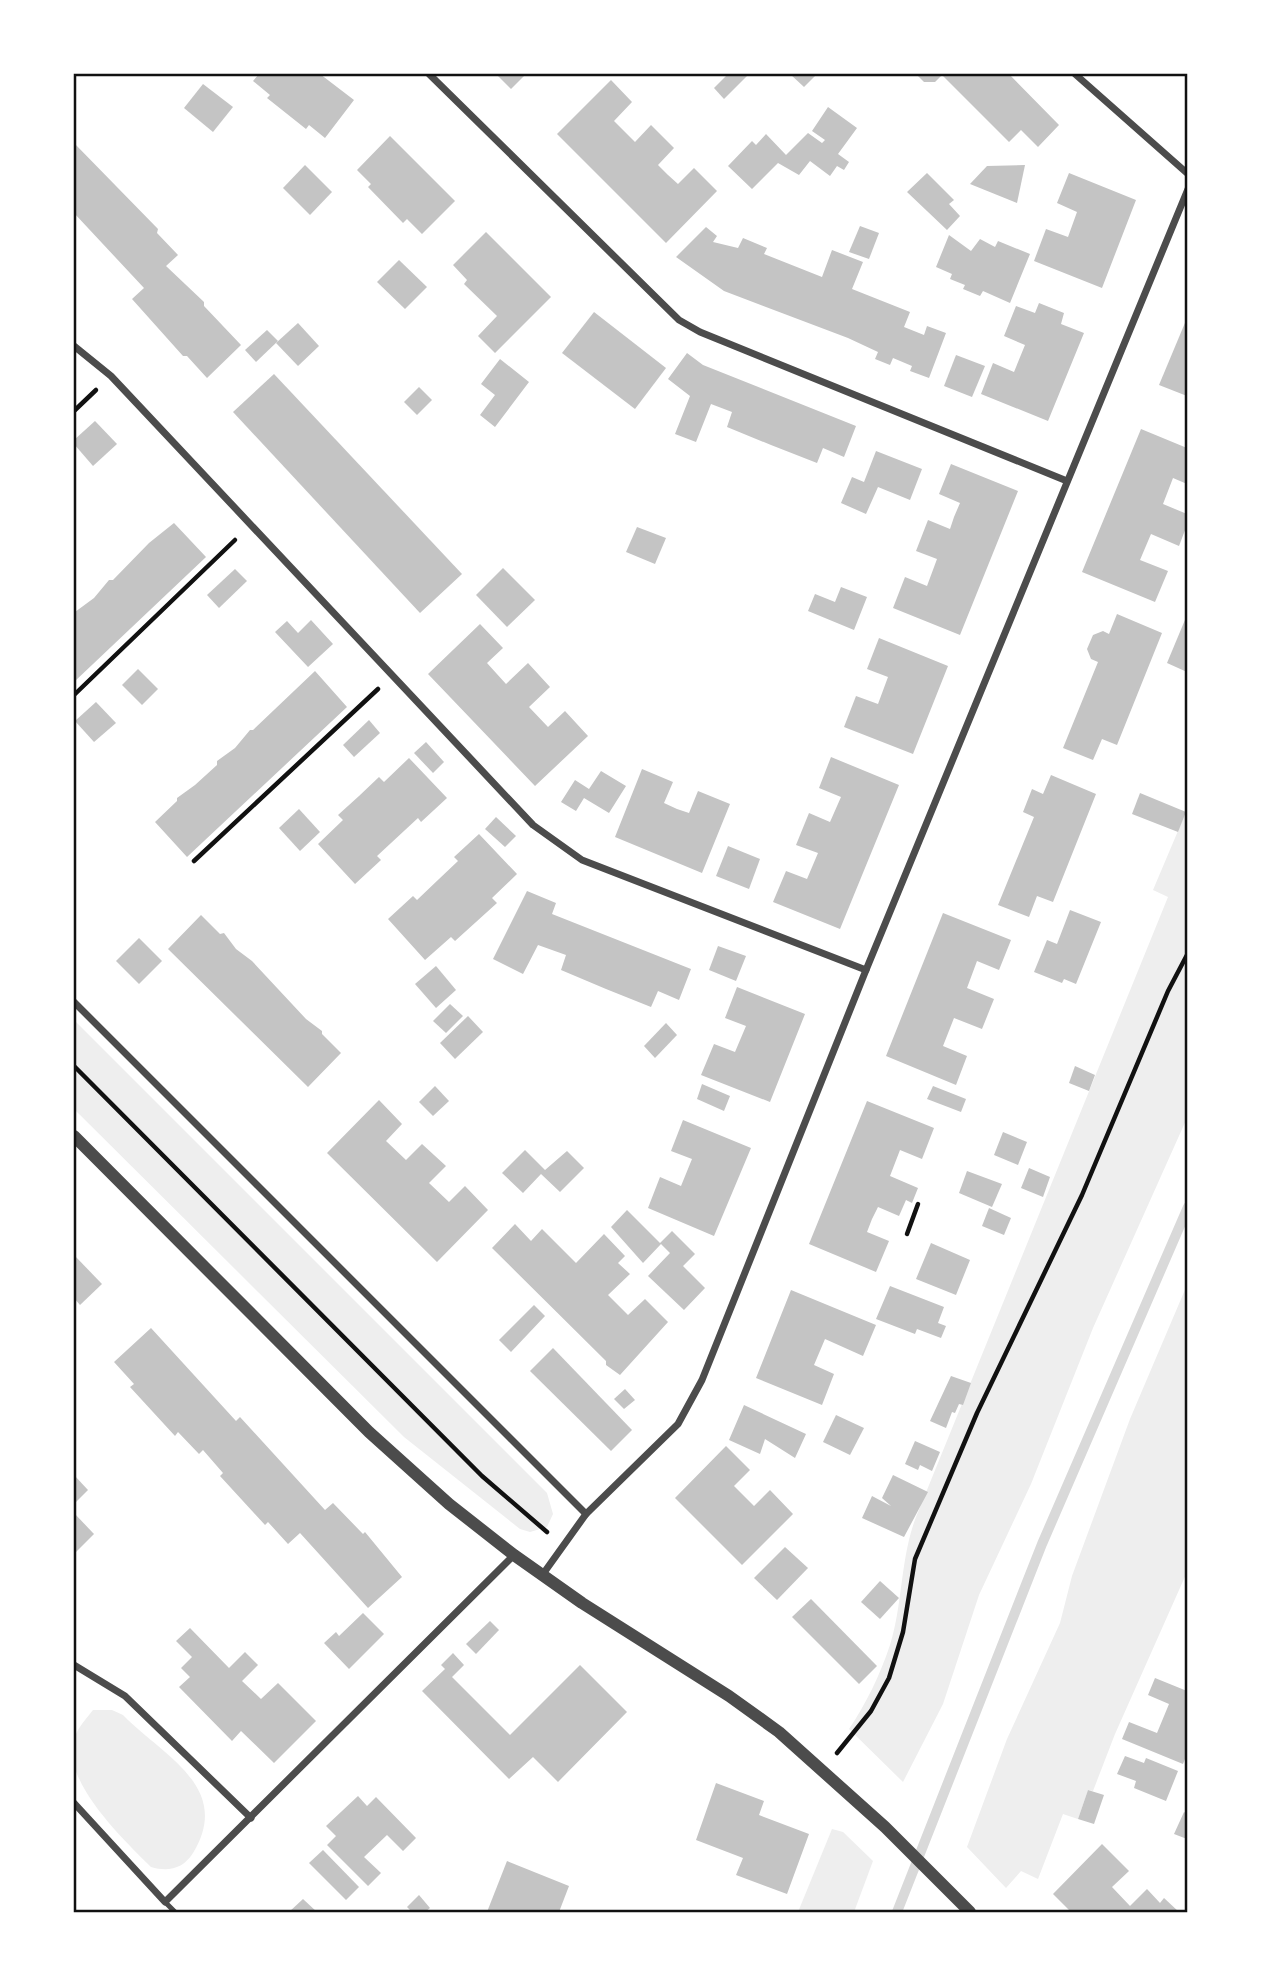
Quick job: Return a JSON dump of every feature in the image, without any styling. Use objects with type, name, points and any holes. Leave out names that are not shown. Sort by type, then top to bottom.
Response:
[{"type":"street","points":[[429,74],[679,320],[700,332],[1067,481]]},
{"type":"street","points":[[1075,74],[1188,174]]},
{"type":"street","points":[[543,1574],[561,1545],[586,1514],[664,1440],[692,1400],[1188,189]]},
{"type":"street","points":[[74,346],[111,376],[533,825],[557,845],[582,860],[866,970]]},
{"type":"street","points":[[74,1002],[586,1514]]},
{"type":"street","points":[[74,1136],[369,1432],[449,1504],[514,1555],[729,1696],[824,1770],[970,1913]]},
{"type":"street","points":[[74,1803],[165,1902],[514,1555]]},
{"type":"street","points":[[74,1665],[125,1696],[251,1818]]},
{"type":"lane","points":[[165,1902],[175,1913]]},
{"type":"path","points":[[74,411],[111,376]]},
{"type":"path","points":[[74,695],[252,523]]},
{"type":"path","points":[[194,861],[393,674]]},
{"type":"path","points":[[824,1770],[871,1711],[888,1678],[903,1632],[915,1559],[977,1413],[1083,1195],[1168,991],[1188,953]]},
{"type":"path","points":[[74,1066],[482,1476],[561,1545]]},
{"type":"path","points":[[907,1234],[918,1205]]},
{"type":"shaded area","points":[[1186,812],[1187,1118],[1093,1328],[1031,1484],[979,1595],[943,1704],[903,1782],[849,1729],[872,1689],[890,1645],[907,1549],[916,1517],[1168,897],[1153,890]]},
{"type":"shaded area","points":[[74,1020],[547,1493],[553,1514],[547,1527],[530,1532],[520,1529],[404,1437],[74,1109]]},
{"type":"shaded area","points":[[1187,1285],[1187,1572],[1115,1734],[1093,1791],[1088,1790],[1078,1819],[1063,1814],[1038,1879],[1021,1871],[1006,1888],[967,1847],[1007,1739],[1060,1623],[1072,1576],[1130,1419]]},
{"type":"shaded area","points":[[93,1710],[112,1710],[123,1715],[173,1759],[199,1791],[205,1809],[203,1830],[193,1853],[180,1866],[169,1869],[151,1867],[111,1825],[84,1789],[72,1753],[76,1733]]},
{"type":"shaded area","points":[[832,1829],[843,1832],[873,1861],[854,1912],[798,1912]]},
{"type":"building","points":[[259,74],[320,74],[354,100],[325,138],[309,125],[306,129],[267,98],[270,95],[253,81]]},
{"type":"building","points":[[496,74],[526,74],[511,89]]},
{"type":"building","points":[[728,74],[748,75],[724,99],[714,88]]},
{"type":"building","points":[[790,74],[817,74],[804,87]]},
{"type":"building","points":[[916,74],[1009,74],[1059,125],[1038,147],[1021,130],[1009,142],[942,75],[935,82],[924,82]]},
{"type":"building","points":[[611,80],[632,102],[614,121],[635,142],[651,125],[674,148],[658,165],[678,184],[694,168],[717,191],[666,243],[557,134]]},
{"type":"building","points":[[203,84],[233,107],[213,132],[184,108]]},
{"type":"building","points":[[828,107],[857,128],[838,154],[849,162],[844,170],[837,166],[830,176],[810,161],[799,175],[778,163],[752,189],[728,166],[752,141],[756,145],[766,134],[786,155],[808,133],[822,143],[825,140],[812,131]]},
{"type":"building","points":[[390,136],[455,201],[422,234],[407,219],[403,223],[368,187],[371,184],[357,170]]},
{"type":"building","points":[[74,143],[158,229],[157,233],[178,255],[166,266],[204,302],[204,306],[241,345],[207,378],[187,356],[183,356],[132,299],[144,288],[74,213]]},
{"type":"building","points":[[305,165],[332,192],[310,215],[283,188]]},
{"type":"building","points":[[1025,165],[1017,203],[970,184],[987,166]]},
{"type":"building","points":[[927,173],[954,200],[949,204],[960,216],[947,230],[907,192]]},
{"type":"building","points":[[1069,173],[1136,200],[1102,288],[1034,261],[1046,229],[1068,237],[1077,212],[1057,203]]},
{"type":"building","points":[[860,226],[879,233],[869,259],[849,252]]},
{"type":"building","points":[[706,227],[717,236],[713,242],[738,248],[743,238],[767,248],[764,254],[822,277],[832,250],[863,262],[852,289],[910,312],[904,327],[924,335],[927,326],[946,333],[929,378],[910,371],[912,366],[893,358],[890,365],[875,359],[878,352],[848,338],[724,291],[676,257]]},
{"type":"building","points":[[486,232],[551,297],[495,353],[478,336],[497,316],[464,284],[467,280],[453,265]]},
{"type":"building","points":[[949,235],[971,251],[980,239],[995,247],[998,241],[1030,254],[1010,303],[983,291],[980,296],[963,289],[965,285],[950,279],[952,274],[936,267]]},
{"type":"building","points":[[399,260],[427,287],[405,309],[377,282]]},
{"type":"building","points":[[1039,303],[1064,313],[1061,324],[1084,333],[1048,421],[981,394],[993,363],[1014,372],[1025,345],[1004,336],[1016,306],[1035,313]]},
{"type":"building","points":[[594,312],[666,368],[635,409],[562,353]]},
{"type":"building","points":[[1187,318],[1187,396],[1159,385]]},
{"type":"building","points":[[298,323],[319,346],[298,366],[276,343]]},
{"type":"building","points":[[267,330],[278,341],[256,362],[245,350]]},
{"type":"building","points":[[687,353],[703,365],[856,426],[844,457],[823,448],[817,463],[771,445],[727,427],[732,412],[711,404],[696,442],[675,434],[690,396],[668,379]]},
{"type":"building","points":[[956,355],[985,366],[972,397],[944,386]]},
{"type":"building","points":[[500,359],[529,382],[495,427],[480,415],[495,395],[481,384]]},
{"type":"building","points":[[274,374],[462,574],[420,613],[233,412]]},
{"type":"building","points":[[419,387],[432,400],[417,415],[404,402]]},
{"type":"building","points":[[95,421],[117,444],[93,466],[74,444],[74,440]]},
{"type":"building","points":[[1141,429],[1187,448],[1187,484],[1173,478],[1163,504],[1187,514],[1187,525],[1179,546],[1151,534],[1140,560],[1168,571],[1155,602],[1082,572]]},
{"type":"building","points":[[876,451],[922,469],[910,500],[878,487],[866,514],[841,503],[852,477],[864,482]]},
{"type":"building","points":[[951,464],[1018,491],[960,635],[893,608],[905,577],[927,586],[937,559],[916,551],[928,520],[950,529],[960,503],[939,494]]},
{"type":"building","points":[[174,523],[206,557],[74,682],[75,612],[94,598],[109,580],[113,580],[149,543]]},
{"type":"building","points":[[637,527],[666,538],[655,564],[626,552]]},
{"type":"building","points":[[503,568],[535,600],[507,627],[476,595]]},
{"type":"building","points":[[235,569],[247,581],[219,608],[207,595]]},
{"type":"building","points":[[841,587],[867,597],[854,630],[808,611],[815,594],[835,602]]},
{"type":"building","points":[[1117,614],[1162,633],[1117,745],[1102,739],[1093,760],[1063,748],[1098,662],[1091,659],[1087,649],[1093,635],[1103,631],[1109,634]]},
{"type":"building","points":[[1187,615],[1187,672],[1167,663]]},
{"type":"building","points":[[311,620],[333,644],[308,667],[275,632],[287,621],[298,633]]},
{"type":"building","points":[[480,624],[503,648],[487,663],[506,684],[528,663],[550,687],[529,707],[548,727],[565,711],[588,736],[535,786],[428,674]]},
{"type":"building","points":[[879,638],[948,666],[913,754],[844,727],[856,696],[878,704],[888,677],[867,669]]},
{"type":"building","points":[[138,669],[158,689],[142,705],[122,685]]},
{"type":"building","points":[[315,671],[347,707],[187,857],[155,822],[177,798],[217,765],[217,761],[235,748],[250,730]]},
{"type":"building","points":[[96,702],[116,723],[94,742],[75,721]]},
{"type":"building","points":[[369,720],[380,733],[354,757],[343,745]]},
{"type":"building","points":[[426,742],[444,762],[433,773],[414,753]]},
{"type":"building","points":[[831,757],[899,785],[840,929],[773,902],[786,871],[807,879],[818,853],[796,845],[809,813],[830,822],[841,797],[819,788]]},
{"type":"building","points":[[409,758],[447,798],[421,822],[418,818],[377,856],[381,860],[355,884],[318,844],[343,820],[338,815],[379,777],[384,782]]},
{"type":"building","points":[[642,769],[673,782],[664,803],[677,809],[689,813],[698,791],[730,804],[702,873],[615,837]]},
{"type":"building","points":[[601,771],[626,786],[609,813],[584,798],[576,811],[561,802],[575,780],[589,789]]},
{"type":"building","points":[[1051,775],[1096,794],[1053,902],[1037,896],[1029,917],[998,905],[1034,817],[1023,812],[1032,789],[1043,794]]},
{"type":"building","points":[[1140,793],[1186,812],[1178,832],[1132,814]]},
{"type":"building","points":[[299,809],[320,832],[300,851],[279,828]]},
{"type":"building","points":[[496,817],[516,836],[505,847],[485,829]]},
{"type":"building","points":[[479,834],[517,874],[492,898],[497,903],[455,941],[451,937],[425,960],[388,919],[413,896],[417,900],[458,861],[454,857]]},
{"type":"building","points":[[728,846],[760,859],[749,889],[716,876]]},
{"type":"building","points":[[527,891],[556,903],[552,914],[691,969],[679,1000],[658,991],[651,1007],[561,970],[566,955],[538,945],[523,974],[493,959]]},
{"type":"building","points":[[1070,910],[1101,922],[1076,984],[1064,979],[1062,983],[1034,972],[1047,940],[1057,944]]},
{"type":"building","points":[[943,913],[1011,940],[999,970],[977,961],[967,988],[994,999],[982,1029],[954,1018],[943,1046],[967,1056],[956,1085],[886,1056]]},
{"type":"building","points":[[201,915],[220,934],[224,933],[236,949],[252,961],[341,1053],[308,1087],[168,949]]},
{"type":"building","points":[[139,938],[162,961],[139,984],[116,961]]},
{"type":"building","points":[[718,946],[746,956],[736,981],[709,970]]},
{"type":"building","points":[[436,966],[456,990],[436,1008],[415,984]]},
{"type":"building","points":[[737,987],[805,1014],[770,1102],[701,1075],[714,1044],[735,1052],[746,1026],[725,1018]]},
{"type":"building","points":[[450,1004],[463,1016],[446,1033],[433,1021]]},
{"type":"building","points":[[468,1016],[483,1032],[455,1059],[440,1043]]},
{"type":"building","points":[[666,1023],[677,1035],[655,1058],[644,1046]]},
{"type":"building","points":[[1075,1066],[1095,1075],[1089,1091],[1069,1083]]},
{"type":"building","points":[[702,1084],[730,1096],[724,1111],[697,1099]]},
{"type":"building","points":[[435,1086],[449,1101],[433,1116],[419,1102]]},
{"type":"building","points":[[933,1086],[966,1099],[961,1112],[927,1099]]},
{"type":"building","points":[[379,1100],[402,1124],[386,1141],[406,1160],[422,1144],[446,1166],[429,1183],[449,1202],[465,1186],[488,1210],[437,1262],[327,1153]]},
{"type":"building","points":[[867,1101],[934,1128],[922,1159],[900,1150],[890,1176],[918,1188],[912,1203],[906,1200],[899,1216],[878,1207],[872,1219],[867,1232],[889,1241],[876,1272],[809,1244]]},
{"type":"building","points":[[683,1120],[751,1148],[714,1236],[648,1208],[660,1177],[681,1186],[692,1159],[671,1151]]},
{"type":"building","points":[[1003,1132],[1027,1142],[1018,1165],[994,1155]]},
{"type":"building","points":[[525,1150],[545,1170],[567,1151],[584,1168],[560,1192],[541,1174],[523,1193],[502,1173]]},
{"type":"building","points":[[1029,1168],[1050,1177],[1043,1197],[1021,1188]]},
{"type":"building","points":[[967,1171],[1002,1184],[992,1207],[959,1193]]},
{"type":"building","points":[[989,1208],[1011,1218],[1004,1235],[982,1226]]},
{"type":"building","points":[[627,1210],[660,1243],[672,1231],[695,1254],[683,1266],[705,1288],[684,1310],[648,1276],[670,1253],[661,1244],[643,1263],[611,1227]]},
{"type":"building","points":[[515,1224],[531,1241],[542,1229],[576,1263],[604,1234],[625,1256],[618,1263],[630,1274],[608,1295],[628,1315],[645,1299],[668,1322],[620,1375],[606,1365],[606,1361],[492,1248]]},
{"type":"building","points":[[931,1243],[970,1260],[956,1295],[916,1279]]},
{"type":"building","points":[[74,1255],[102,1284],[80,1305],[74,1298]]},
{"type":"building","points":[[890,1286],[944,1307],[938,1323],[946,1326],[941,1338],[917,1329],[915,1334],[876,1319]]},
{"type":"building","points":[[791,1290],[876,1325],[863,1356],[825,1339],[814,1365],[834,1374],[822,1405],[756,1378]]},
{"type":"building","points":[[534,1305],[545,1316],[511,1352],[499,1340]]},
{"type":"building","points":[[151,1328],[236,1421],[240,1417],[325,1510],[333,1503],[363,1534],[365,1532],[402,1577],[368,1608],[300,1533],[288,1544],[268,1522],[265,1525],[220,1476],[223,1473],[203,1450],[199,1454],[178,1432],[175,1436],[130,1387],[134,1384],[114,1362]]},
{"type":"building","points":[[553,1348],[632,1430],[611,1451],[530,1371]]},
{"type":"building","points":[[951,1376],[971,1383],[963,1405],[959,1404],[955,1413],[952,1412],[946,1428],[930,1421]]},
{"type":"building","points":[[625,1389],[635,1400],[624,1409],[614,1399]]},
{"type":"building","points":[[744,1405],[806,1434],[795,1458],[765,1439],[760,1454],[729,1440]]},
{"type":"building","points":[[836,1415],[864,1428],[850,1455],[823,1442]]},
{"type":"building","points":[[915,1441],[940,1452],[932,1471],[920,1465],[918,1470],[905,1464]]},
{"type":"building","points":[[726,1446],[750,1470],[734,1486],[754,1506],[770,1490],[793,1514],[742,1565],[675,1498]]},
{"type":"building","points":[[74,1475],[88,1490],[74,1504]]},
{"type":"building","points":[[893,1475],[928,1492],[904,1537],[862,1518],[872,1496],[891,1506],[882,1498]]},
{"type":"building","points":[[74,1513],[94,1534],[74,1554]]},
{"type":"building","points":[[785,1547],[808,1568],[777,1600],[754,1578]]},
{"type":"building","points":[[880,1581],[899,1598],[880,1619],[861,1602]]},
{"type":"building","points":[[811,1599],[877,1666],[859,1684],[792,1617]]},
{"type":"building","points":[[363,1613],[384,1634],[349,1669],[324,1643],[336,1632],[339,1636]]},
{"type":"building","points":[[490,1621],[499,1630],[476,1654],[466,1644]]},
{"type":"building","points":[[190,1628],[229,1668],[245,1652],[258,1665],[242,1681],[261,1699],[278,1683],[316,1721],[274,1763],[241,1731],[232,1741],[179,1687],[190,1677],[181,1668],[192,1657],[176,1641]]},
{"type":"building","points":[[453,1653],[464,1665],[452,1677],[510,1735],[580,1665],[627,1712],[558,1782],[533,1757],[509,1779],[422,1691],[445,1669],[441,1665]]},
{"type":"building","points":[[1155,1678],[1187,1691],[1187,1754],[1183,1764],[1122,1739],[1129,1722],[1157,1733],[1169,1704],[1148,1695]]},
{"type":"building","points":[[1125,1756],[1144,1763],[1146,1758],[1178,1771],[1166,1801],[1134,1788],[1136,1781],[1117,1774]]},
{"type":"building","points":[[716,1783],[764,1801],[759,1815],[809,1834],[787,1894],[736,1875],[743,1858],[696,1840]]},
{"type":"building","points":[[1088,1790],[1104,1795],[1094,1824],[1078,1819]]},
{"type":"building","points":[[358,1796],[367,1806],[376,1797],[416,1838],[403,1851],[387,1835],[364,1857],[381,1873],[368,1886],[327,1845],[336,1836],[326,1826]]},
{"type":"building","points":[[1184,1812],[1187,1814],[1187,1839],[1174,1834]]},
{"type":"building","points":[[1102,1844],[1129,1871],[1112,1887],[1130,1906],[1147,1889],[1160,1903],[1164,1898],[1179,1912],[1071,1912],[1053,1894]]},
{"type":"building","points":[[323,1850],[359,1887],[346,1900],[309,1863]]},
{"type":"building","points":[[507,1861],[569,1886],[559,1912],[487,1912]]},
{"type":"building","points":[[419,1895],[430,1908],[425,1912],[412,1912],[407,1907]]},
{"type":"building","points":[[303,1899],[317,1912],[289,1912]]},
{"type":"waterway","points":[[897,1912],[1042,1544],[1188,1207]]}]
